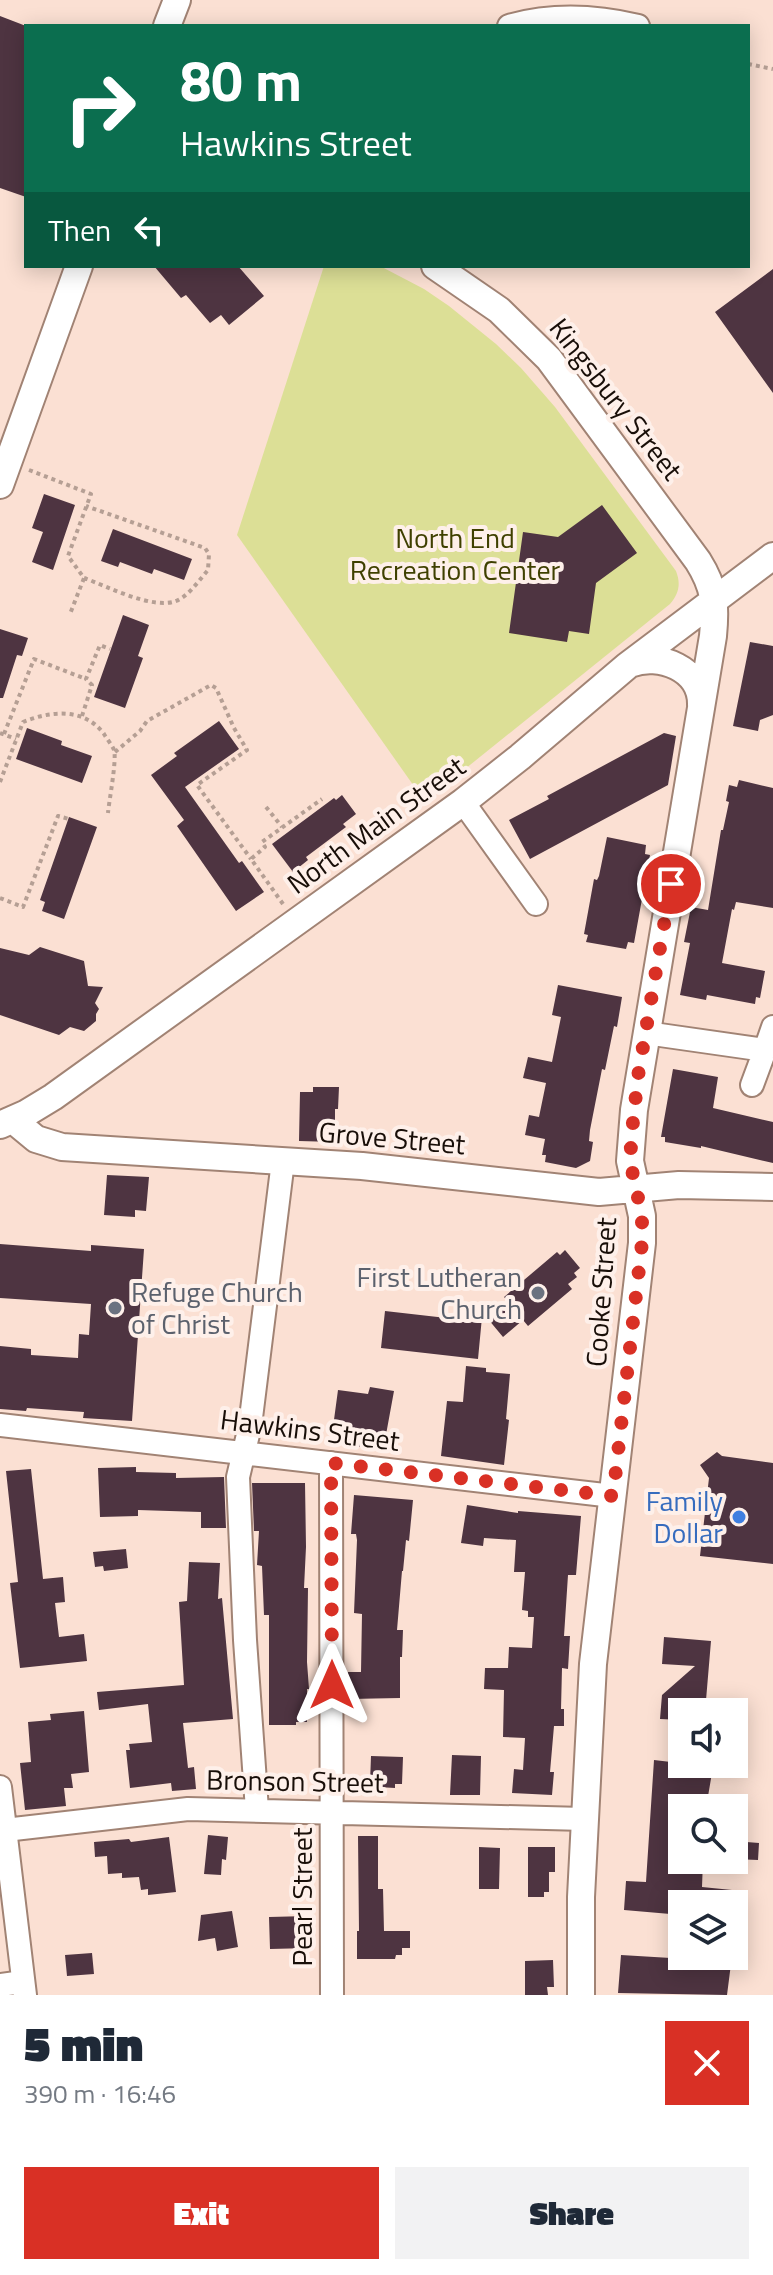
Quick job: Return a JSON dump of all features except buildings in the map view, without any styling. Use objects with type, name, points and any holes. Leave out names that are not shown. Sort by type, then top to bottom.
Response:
[{"type":"main road","points":[[168,24],[177,0]]},
{"type":"main road","points":[[4,474],[78,268]]},
{"type":"main road","name":"Kingsbury Street","points":[[438,268],[499,310],[549,359],[698,561],[709,579],[714,599]]},
{"type":"main road","name":"North Main Street","points":[[6,1122],[53,1097],[463,802],[627,666],[773,556]]},
{"type":"main road","name":"Cooke Street","points":[[581,1995],[580,1923],[593,1664],[642,1243],[642,1216],[630,1153],[635,1099],[713,636],[714,599]]},
{"type":"main road","points":[[627,666],[652,660],[682,669],[698,686],[701,709]]},
{"type":"main road","name":"Grove Street","points":[[6,1122],[54,1146],[362,1166],[608,1192],[679,1185],[773,1187]]},
{"type":"street","points":[[518,24],[564,18],[627,24]]},
{"type":"street","points":[[463,802],[536,904]]},
{"type":"street","points":[[752,1085],[773,1027]]},
{"type":"street","points":[[646,1033],[765,1050]]},
{"type":"street","points":[[257,1810],[245,1654],[237,1484],[250,1426],[283,1161]]},
{"type":"street","name":"Hawkins Street","points":[[0,1425],[613,1496]]},
{"type":"street","name":"Pearl Street","points":[[331,1463],[332,1995]]},
{"type":"street","points":[[0,1787],[24,1989],[0,1985]]},
{"type":"street","name":"Bronson Street","points":[[5,1830],[175,1810],[584,1819]]},
{"type":"path","points":[[750,64],[773,69]]},
{"type":"path","points":[[4,474],[91,494],[86,506],[68,556],[84,578],[154,604],[175,602],[186,595],[208,570],[209,554],[205,548],[86,506]]},
{"type":"path","points":[[70,614],[84,578]]},
{"type":"path","points":[[86,679],[100,645],[110,649]]},
{"type":"path","points":[[16,739],[2,733],[34,659],[86,679],[92,685],[82,716]]},
{"type":"path","points":[[115,752],[147,721],[211,685],[216,688],[247,750],[197,785],[296,923]]},
{"type":"path","points":[[11,717],[23,722],[41,715],[62,713],[82,716],[99,728],[115,752],[108,813]]},
{"type":"path","points":[[0,782],[23,722]]},
{"type":"path","points":[[251,859],[265,847],[262,842],[322,799]]},
{"type":"path","points":[[266,807],[282,828]]},
{"type":"path","points":[[0,898],[23,907],[58,816],[69,819]]},
{"type":"green space","name":"North End Recreation Center","points":[[323,268],[384,268],[449,306],[521,368],[555,407],[676,571],[679,584],[670,604],[465,769],[423,799],[237,535]]},
{"type":"place","name":"First Lutheran Church","points":[[538,1293]]},
{"type":"place","name":"Refuge Church of Christ","points":[[115,1308]]},
{"type":"place","name":"Family Dollar","points":[[739,1517]]},
{"type":"route","points":[[332,1685],[331,1463],[613,1496],[643,1228],[630,1161],[634,1110],[671,884]]}]
